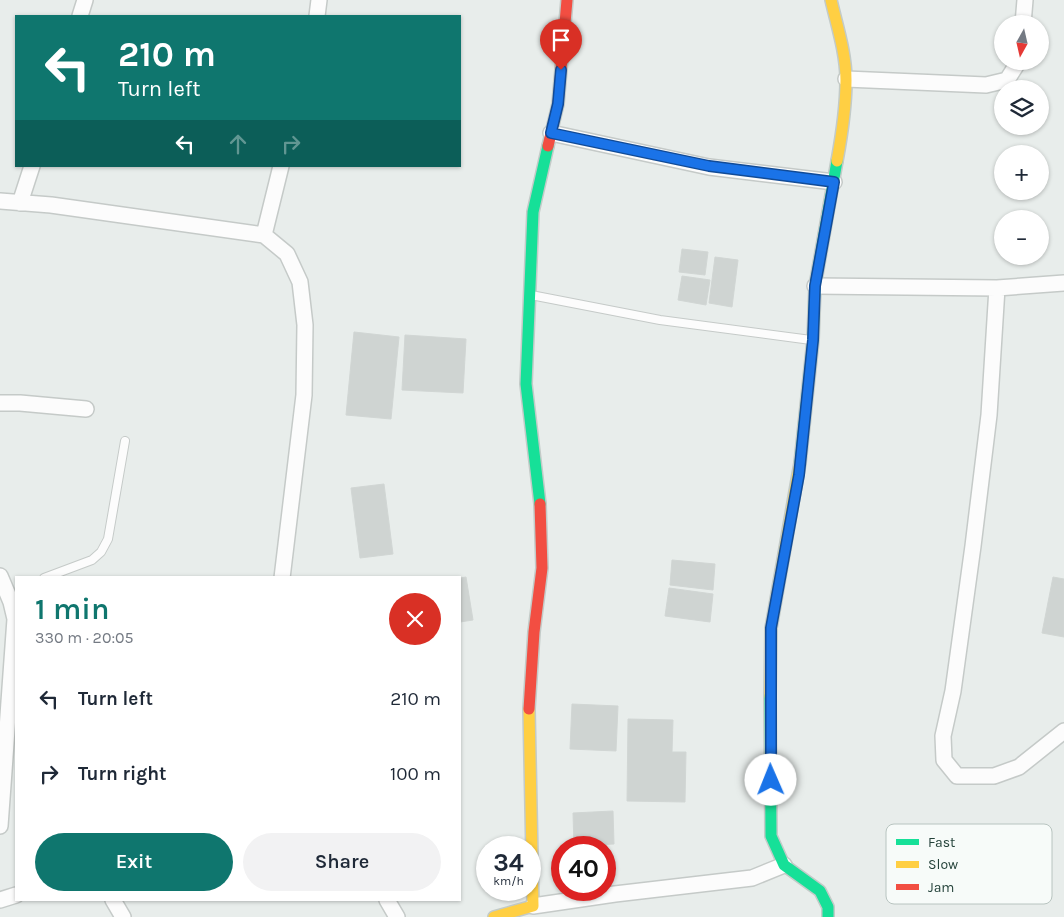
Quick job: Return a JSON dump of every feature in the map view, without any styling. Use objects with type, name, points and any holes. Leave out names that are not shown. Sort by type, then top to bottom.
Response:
[{"type":"street","points":[[80,15],[85,0]]},
{"type":"street","points":[[316,15],[319,0]]},
{"type":"street","points":[[533,906],[529,707],[534,632],[542,568],[540,497],[526,384],[533,212],[558,104],[567,0]]},
{"type":"street","points":[[828,917],[828,907],[820,890],[784,865],[771,836],[771,628],[799,475],[813,340],[815,286],[843,126],[846,79],[841,41],[830,0]]},
{"type":"street","points":[[1024,15],[1025,0]]},
{"type":"street","points":[[846,79],[986,85],[1008,80],[1014,70]]},
{"type":"street","points":[[551,133],[709,166],[834,182]]},
{"type":"street","points":[[20,204],[32,167]]},
{"type":"street","points":[[264,235],[281,167]]},
{"type":"street","points":[[0,201],[61,207],[264,235],[287,254],[300,282],[305,325],[304,396],[282,576]]},
{"type":"street","points":[[815,286],[997,288],[1064,283]]},
{"type":"street","points":[[997,288],[989,415],[953,690],[942,736],[944,760],[957,776],[994,776],[1019,767],[1064,731]]},
{"type":"street","points":[[0,403],[86,409]]},
{"type":"street","points":[[0,576],[11,589],[11,602],[15,619],[0,826]]},
{"type":"street","points":[[494,917],[533,906],[634,891],[752,878],[784,865]]},
{"type":"street","points":[[0,900],[15,896]]},
{"type":"street","points":[[113,901],[123,917]]},
{"type":"street","points":[[388,901],[397,917]]},
{"type":"lane","points":[[531,294],[660,320],[813,340]]},
{"type":"lane","points":[[49,576],[92,560],[101,552],[108,539],[125,441]]},
{"type":"building","points":[[682,249],[708,252],[705,275],[679,272]]},
{"type":"building","points":[[715,257],[738,260],[732,307],[709,303]]},
{"type":"building","points":[[682,276],[710,280],[706,305],[678,300]]},
{"type":"building","points":[[354,332],[399,337],[391,419],[346,415]]},
{"type":"building","points":[[405,335],[466,339],[463,393],[402,390]]},
{"type":"building","points":[[384,484],[393,554],[360,558],[351,488]]},
{"type":"building","points":[[672,560],[715,564],[713,590],[670,585]]},
{"type":"building","points":[[466,577],[473,620],[461,622],[461,578]]},
{"type":"building","points":[[1053,577],[1064,579],[1064,637],[1042,633]]},
{"type":"building","points":[[669,588],[713,594],[710,622],[665,616]]},
{"type":"building","points":[[572,704],[618,706],[616,751],[570,749]]},
{"type":"building","points":[[628,719],[673,720],[672,752],[686,752],[685,802],[627,801]]},
{"type":"building","points":[[613,811],[614,836],[574,836],[573,813]]},
{"type":"traffic: fast","points":[[540,504],[526,384],[533,212],[548,146]]},
{"type":"traffic: fast","points":[[800,463],[813,340],[815,286],[837,161]]},
{"type":"traffic: fast","points":[[770,696],[771,836],[784,865],[820,891],[828,907],[828,917]]},
{"type":"traffic: slow","points":[[831,0],[846,70],[845,100],[837,161]]},
{"type":"traffic: slow","points":[[770,696],[771,628],[800,463]]},
{"type":"traffic: slow","points":[[494,917],[533,906],[529,709]]},
{"type":"traffic: jam","points":[[548,146],[558,104],[567,0]]},
{"type":"traffic: jam","points":[[529,709],[534,632],[542,568],[540,504]]},
{"type":"route","points":[[561,70],[558,104],[551,133],[620,149],[709,166],[834,182],[815,286],[813,340],[799,475],[771,628],[771,780]]}]
